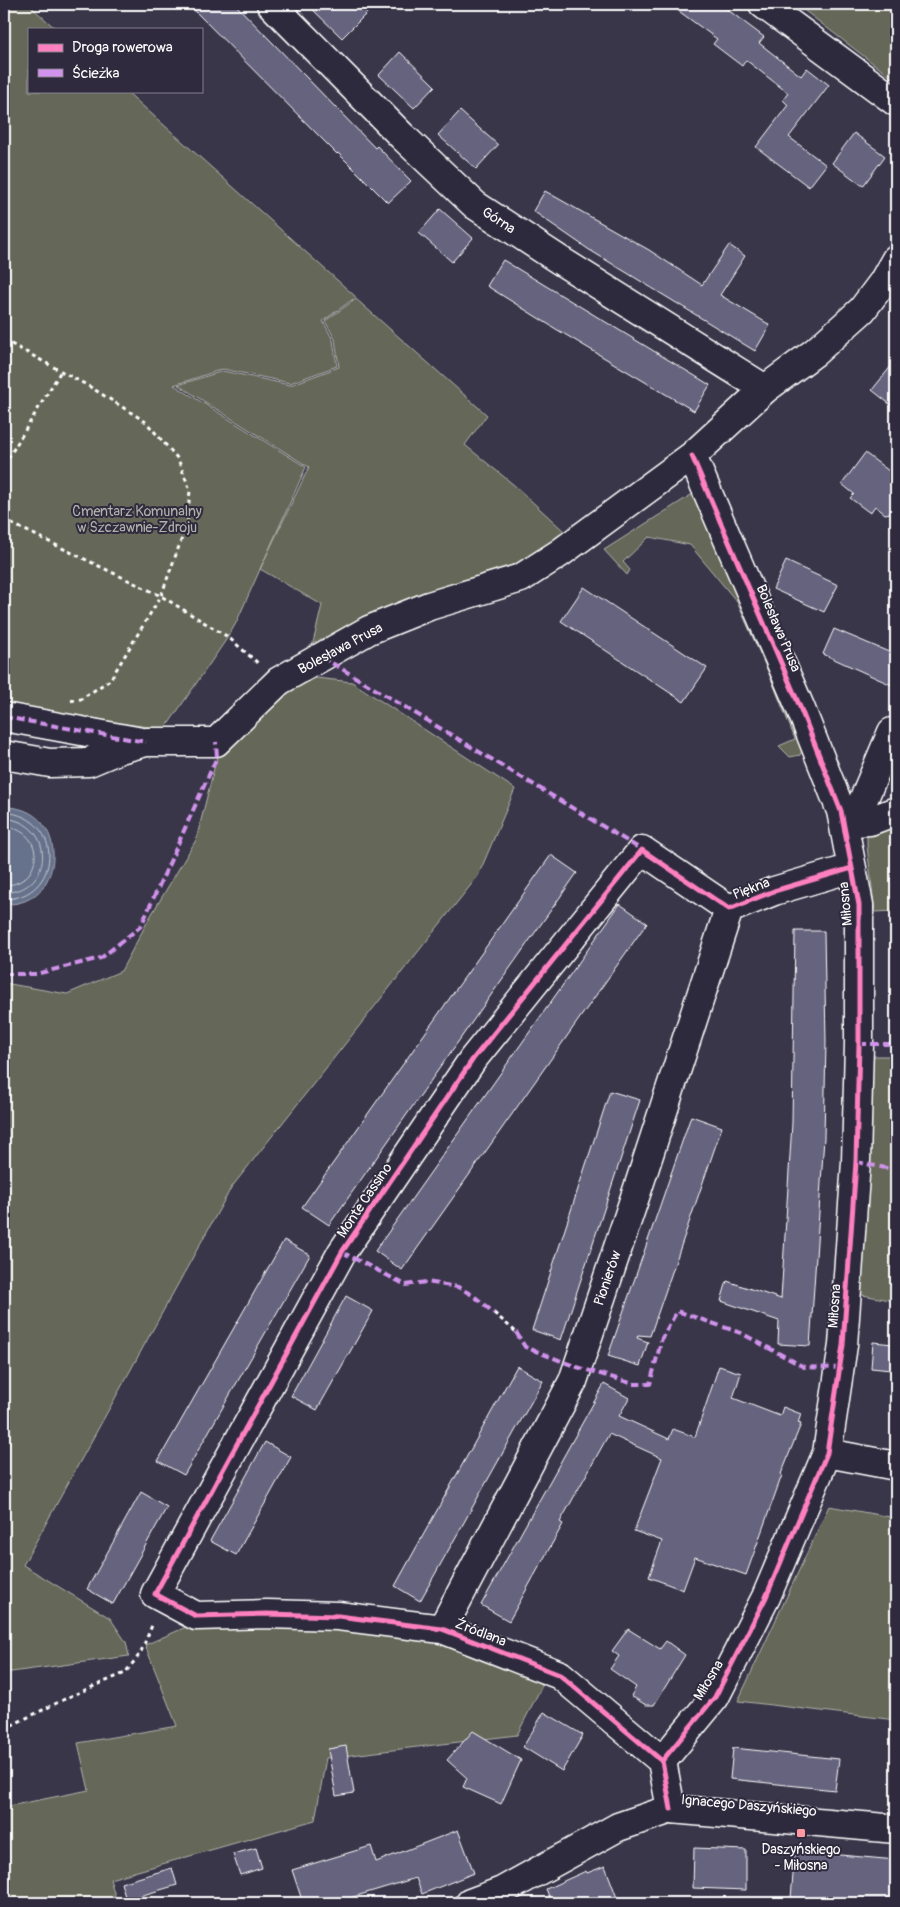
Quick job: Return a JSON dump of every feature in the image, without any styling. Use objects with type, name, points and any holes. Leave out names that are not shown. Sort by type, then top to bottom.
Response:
[{"type":"street","name":"Górna","points":[[271,4],[395,129],[476,205],[561,261],[765,389]]},
{"type":"street","points":[[763,4],[896,102]]},
{"type":"street","name":"Bolesława Prusa","points":[[4,756],[50,763],[90,762],[146,742],[216,742],[279,681],[369,630],[429,606],[521,578],[560,553],[692,456],[765,389],[815,352],[862,310],[884,282],[896,259]]},
{"type":"street","name":"Bolesława Prusa","points":[[692,456],[848,816]]},
{"type":"street","points":[[4,717],[146,742]]},
{"type":"street","points":[[892,732],[848,816],[870,821],[896,811]]},
{"type":"street","name":"Miłosna","points":[[662,1761],[715,1697],[766,1597],[827,1453],[843,1345],[856,1162],[859,1044],[859,905],[852,868],[848,816]]},
{"type":"street","name":"Piękna","points":[[642,850],[729,909],[774,891],[852,868]]},
{"type":"street","name":"Monte Cassino","points":[[159,1597],[342,1252],[473,1058],[642,850]]},
{"type":"street","name":"Pionierów","points":[[442,1629],[573,1381],[729,909]]},
{"type":"street","points":[[827,1453],[896,1466]]},
{"type":"street","name":"Źródlana","points":[[159,1597],[196,1616],[267,1614],[338,1616],[442,1629],[560,1675],[662,1761]]},
{"type":"street","points":[[662,1761],[671,1809]]},
{"type":"street","name":"Ignacego Daszyńskiego","points":[[470,1903],[502,1891],[618,1827],[671,1809],[896,1829]]},
{"type":"path","points":[[4,340],[61,370],[146,422],[178,459],[190,490],[187,524],[161,596],[110,680],[81,699],[61,702]]},
{"type":"path","points":[[4,465],[61,370]]},
{"type":"path","points":[[4,520],[161,596],[228,637],[279,681]]},
{"type":"path","points":[[494,1313],[516,1332]]},
{"type":"path","points":[[4,1728],[125,1673],[140,1654],[159,1597]]},
{"type":"path","points":[[4,1735],[10,1726]]},
{"type":"green space","name":"Cmentarz Komunalny w Szczawnie-Zdroju","points":[[4,4],[28,4],[55,28],[28,28],[28,92],[127,92],[356,297],[323,321],[333,340],[337,366],[290,383],[223,369],[174,385],[306,467],[236,623],[165,729],[47,714],[4,705]]},
{"type":"green space","points":[[796,4],[896,4],[896,81]]},
{"type":"green space","points":[[356,299],[487,415],[465,445],[514,485],[566,533],[527,563],[312,647],[322,605],[260,569],[309,467],[178,385],[223,371],[290,385],[339,367],[335,339],[325,321]]},
{"type":"green space","points":[[691,495],[695,497],[804,747],[800,755],[790,757],[779,746],[795,739],[770,676],[737,602],[690,545],[649,537],[623,562],[630,570],[627,575],[604,550]]},
{"type":"green space","points":[[316,678],[352,682],[515,789],[478,876],[231,1188],[23,1565],[110,1618],[126,1642],[129,1656],[4,1673],[4,983],[67,994],[121,971],[150,917],[196,840],[217,757],[281,693]]},
{"type":"green space","points":[[896,821],[896,911],[875,912],[867,836],[874,829]]},
{"type":"green space","points":[[865,1056],[896,1056],[896,1301],[851,1293]]},
{"type":"green space","points":[[829,1506],[896,1518],[896,1720],[738,1701]]},
{"type":"green space","points":[[193,1624],[414,1626],[547,1676],[517,1735],[326,1758],[315,1820],[110,1879],[117,1903],[4,1903],[4,1807],[89,1790],[78,1743],[177,1726],[145,1645]]},
{"type":"water","points":[[4,807],[26,811],[42,822],[50,838],[53,857],[50,875],[40,890],[25,901],[4,904]]},
{"type":"building","points":[[188,4],[235,4],[375,148],[377,146],[411,181],[388,203]]},
{"type":"building","points":[[307,4],[376,4],[342,38]]},
{"type":"building","points":[[669,4],[720,4],[764,37],[759,43],[801,76],[807,68],[829,85],[789,137],[826,165],[809,187],[756,147],[788,105],[783,100],[788,93],[746,60],[742,66],[713,44],[717,39]]},
{"type":"building","points":[[400,52],[435,86],[414,108],[379,75]]},
{"type":"building","points":[[460,111],[498,145],[476,169],[438,135]]},
{"type":"building","points":[[854,133],[885,156],[863,186],[832,163]]},
{"type":"building","points":[[545,191],[649,250],[702,285],[729,245],[745,256],[720,295],[770,325],[755,351],[588,249],[533,211]]},
{"type":"building","points":[[440,209],[473,238],[452,262],[419,233]]},
{"type":"building","points":[[503,260],[710,385],[694,411],[487,286]]},
{"type":"building","points":[[896,360],[896,409],[872,390]]},
{"type":"building","points":[[865,453],[893,474],[896,482],[896,512],[885,514],[875,506],[870,513],[850,498],[854,494],[842,484]]},
{"type":"building","points":[[786,561],[838,585],[824,612],[773,589]]},
{"type":"building","points":[[584,587],[707,668],[684,702],[561,621]]},
{"type":"building","points":[[834,629],[896,655],[896,687],[823,654]]},
{"type":"building","points":[[551,855],[577,873],[329,1225],[302,1207]]},
{"type":"building","points":[[620,904],[647,923],[402,1270],[375,1251]]},
{"type":"building","points":[[795,931],[824,931],[826,1042],[824,1138],[810,1346],[778,1344],[779,1321],[721,1301],[727,1281],[781,1299],[792,1123]]},
{"type":"building","points":[[610,1091],[640,1100],[561,1340],[532,1330]]},
{"type":"building","points":[[691,1116],[722,1127],[650,1336],[638,1335],[637,1338],[648,1342],[640,1366],[608,1356]]},
{"type":"building","points":[[284,1240],[310,1255],[184,1475],[158,1461]]},
{"type":"building","points":[[346,1296],[373,1311],[317,1410],[291,1396]]},
{"type":"building","points":[[873,1342],[893,1344],[891,1370],[871,1368]]},
{"type":"building","points":[[517,1366],[543,1381],[420,1601],[395,1586]]},
{"type":"building","points":[[719,1366],[741,1373],[733,1398],[780,1416],[783,1407],[801,1414],[798,1423],[801,1424],[781,1474],[746,1575],[695,1557],[683,1590],[649,1577],[662,1541],[634,1531],[662,1458],[609,1434],[560,1522],[563,1524],[509,1621],[481,1605],[604,1384],[629,1398],[619,1416],[669,1439],[673,1429],[695,1437]]},
{"type":"building","points":[[265,1442],[291,1457],[236,1555],[210,1541]]},
{"type":"building","points":[[141,1492],[167,1507],[113,1604],[87,1589]]},
{"type":"building","points":[[628,1629],[660,1649],[666,1641],[685,1655],[654,1705],[646,1705],[631,1696],[636,1687],[610,1669],[619,1656],[612,1651]]},
{"type":"building","points":[[544,1712],[583,1735],[562,1771],[523,1747]]},
{"type":"building","points":[[473,1731],[521,1760],[501,1804],[463,1787],[467,1778],[447,1760]]},
{"type":"building","points":[[346,1746],[354,1793],[336,1796],[328,1749]]},
{"type":"building","points":[[733,1748],[839,1759],[835,1790],[730,1779]]},
{"type":"building","points":[[458,1830],[474,1873],[422,1894],[416,1878],[333,1903],[303,1903],[292,1870],[371,1846],[376,1862]]},
{"type":"building","points":[[256,1848],[262,1868],[240,1875],[233,1854]]},
{"type":"building","points":[[694,1848],[746,1850],[746,1890],[693,1888]]},
{"type":"building","points":[[795,1851],[896,1860],[896,1903],[849,1903],[791,1898]]},
{"type":"building","points":[[605,1866],[619,1903],[552,1903],[546,1889],[586,1871],[587,1873]]},
{"type":"building","points":[[172,1868],[177,1885],[126,1900],[121,1883]]},
{"type":"marked path","points":[[322,657],[642,850]]},
{"type":"marked path","points":[[4,717],[146,742]]},
{"type":"marked path","points":[[4,974],[36,974],[101,958],[141,926],[217,757],[216,742]]},
{"type":"marked path","points":[[859,1044],[896,1044]]},
{"type":"marked path","points":[[856,1162],[896,1170]]},
{"type":"marked path","points":[[342,1252],[406,1285],[426,1282],[458,1287],[474,1296],[494,1313]]},
{"type":"marked path","points":[[516,1332],[525,1347],[577,1367],[634,1384],[650,1384],[662,1338],[677,1311],[741,1333],[804,1367],[839,1368]]},
{"type":"cycle path","points":[[662,1761],[715,1697],[766,1597],[827,1453],[843,1345],[856,1162],[859,1044],[859,905],[841,811],[800,707],[692,456]]},
{"type":"cycle path","points":[[671,1809],[662,1761],[560,1675],[442,1629],[338,1616],[267,1614],[196,1616],[155,1594],[342,1252],[473,1059],[642,850],[729,909],[774,891],[852,868]]},
{"type":"place","name":"Daszyńskiego - Miłosna","points":[[801,1833]]}]
